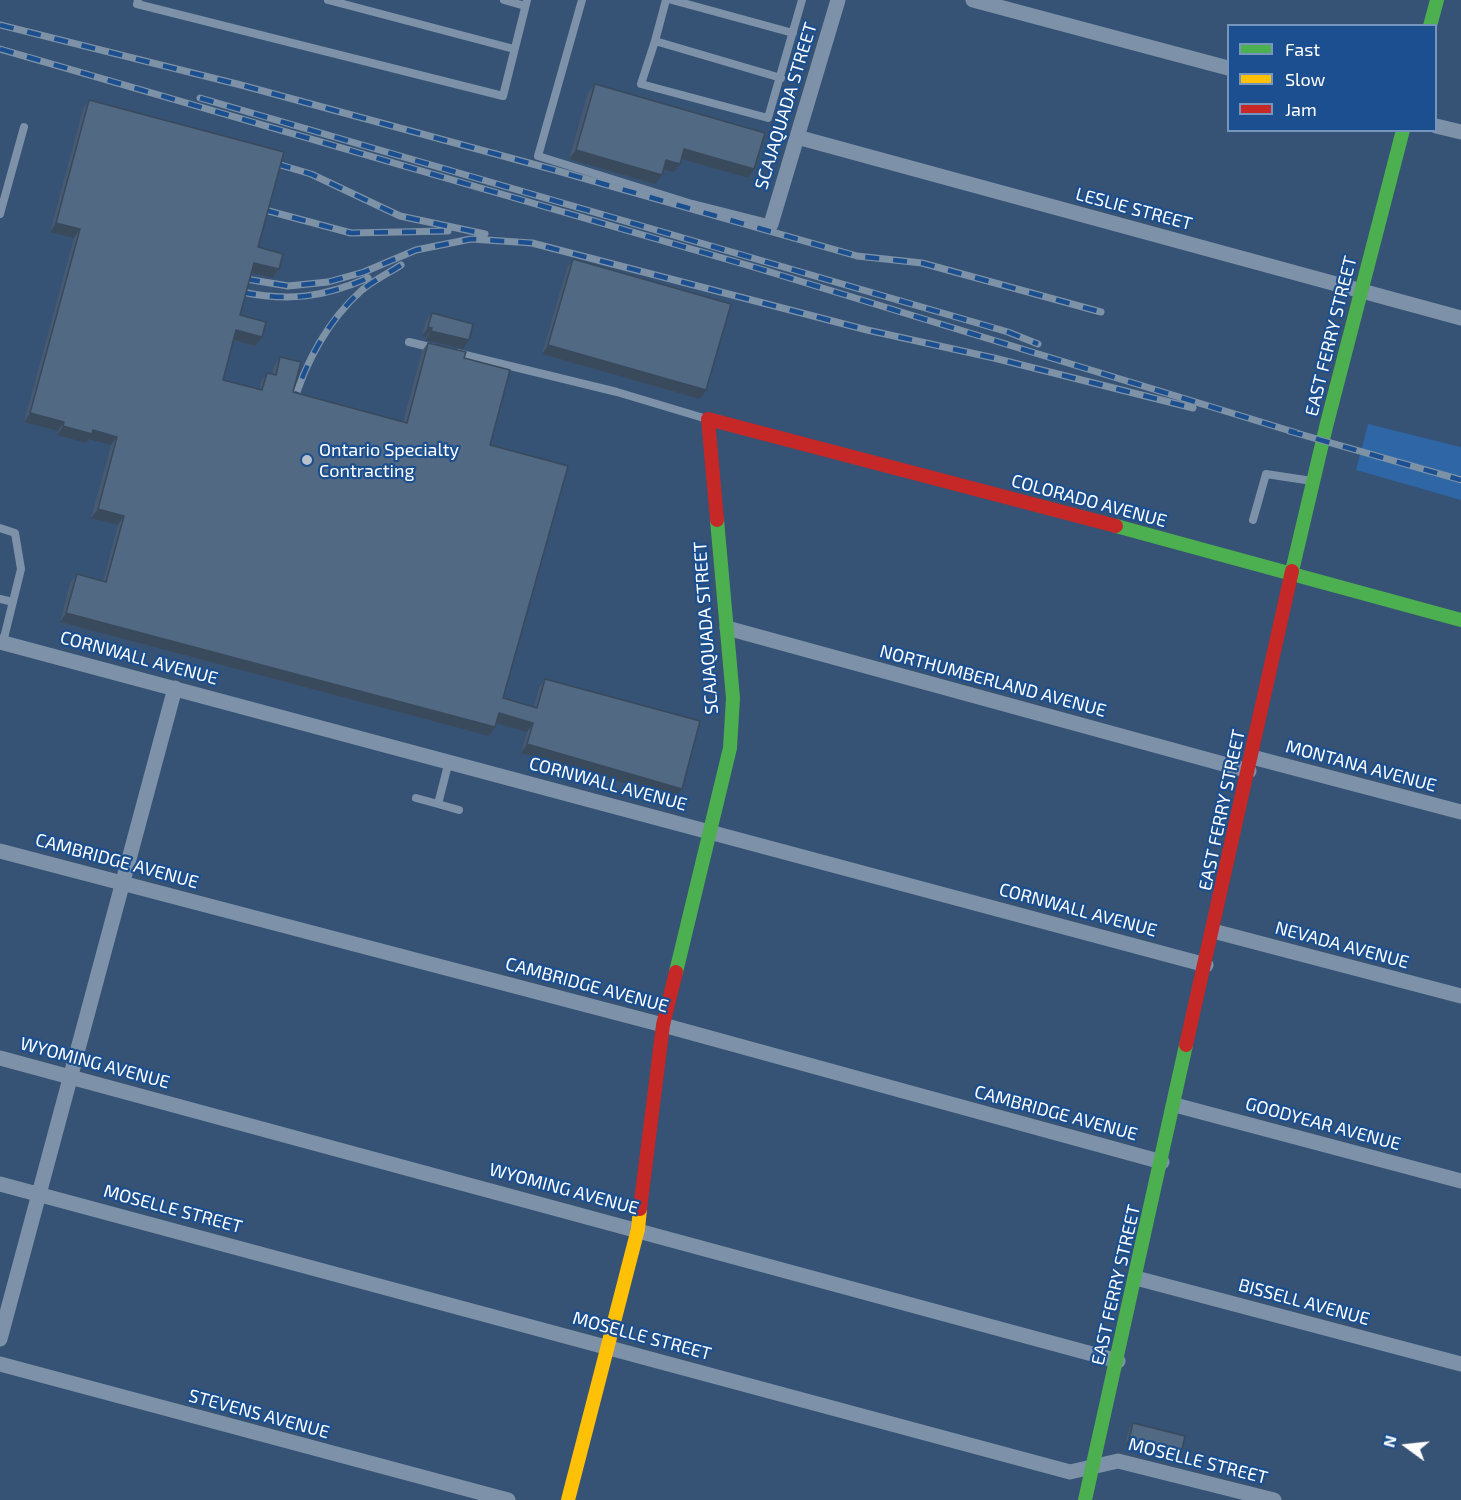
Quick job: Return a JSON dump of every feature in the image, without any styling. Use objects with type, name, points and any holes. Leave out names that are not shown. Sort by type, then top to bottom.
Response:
[{"type":"street","name":"SCAJAQUADA STREET","points":[[771,224],[838,0]]},
{"type":"street","points":[[973,0],[1227,68]]},
{"type":"street","points":[[1431,24],[1437,0]]},
{"type":"street","points":[[1437,126],[1461,132]]},
{"type":"street","name":"EAST FERRY STREET","points":[[1085,1500],[1118,1361],[1292,572],[1402,132]]},
{"type":"street","name":"LESLIE STREET","points":[[797,137],[1461,318]]},
{"type":"street","name":"SCAJAQUADA STREET","points":[[568,1500],[638,1229],[663,1025],[730,748],[734,714],[708,419]]},
{"type":"street","name":"COLORADO AVENUE","points":[[708,419],[1292,572],[1461,620]]},
{"type":"street","name":"NORTHUMBERLAND AVENUE","points":[[727,628],[1250,764]]},
{"type":"street","name":"CORNWALL AVENUE","points":[[2,642],[1206,965]]},
{"type":"street","points":[[0,1339],[175,688]]},
{"type":"street","name":"MONTANA AVENUE","points":[[1250,764],[1461,812]]},
{"type":"street","name":"CAMBRIDGE AVENUE","points":[[0,851],[663,1025],[1162,1162]]},
{"type":"street","name":"NEVADA AVENUE","points":[[1213,932],[1461,996]]},
{"type":"street","name":"WYOMING AVENUE","points":[[0,1058],[638,1229],[1118,1361]]},
{"type":"street","name":"GOODYEAR AVENUE","points":[[1175,1105],[1461,1180]]},
{"type":"street","name":"MOSELLE STREET","points":[[0,1184],[1070,1472],[1118,1461],[1274,1500]]},
{"type":"street","name":"BISSELL AVENUE","points":[[1136,1278],[1461,1364]]},
{"type":"street","name":"STEVENS AVENUE","points":[[0,1364],[508,1500]]},
{"type":"lane","points":[[138,0],[137,4],[502,96],[526,3],[504,0]]},
{"type":"lane","points":[[328,0],[514,49]]},
{"type":"lane","points":[[582,0],[538,156],[692,204],[771,224]]},
{"type":"lane","points":[[666,0],[641,84],[768,118],[802,0]]},
{"type":"lane","points":[[672,0],[793,33]]},
{"type":"lane","points":[[655,41],[781,78]]},
{"type":"lane","points":[[0,214],[24,127]]},
{"type":"lane","points":[[409,342],[617,392],[708,419]]},
{"type":"lane","points":[[1254,520],[1266,474],[1314,482]]},
{"type":"lane","points":[[0,528],[15,533],[21,569],[2,642]]},
{"type":"lane","points":[[0,599],[13,603]]},
{"type":"lane","points":[[438,804],[449,761]]},
{"type":"lane","points":[[416,798],[459,810]]},
{"type":"shaded area","points":[[1368,424],[1461,447],[1461,500],[1356,470]]},
{"type":"building","points":[[595,84],[765,133],[754,169],[684,149],[680,164],[666,160],[662,175],[576,150]]},
{"type":"building","name":"Ontario Specialty Contracting","points":[[89,100],[284,152],[258,247],[283,254],[279,269],[254,263],[240,315],[266,322],[262,337],[236,330],[223,380],[262,390],[267,373],[276,375],[280,357],[301,362],[293,392],[407,423],[428,343],[466,352],[464,358],[510,370],[490,445],[568,466],[503,698],[537,708],[545,679],[700,721],[682,789],[527,744],[533,723],[499,713],[495,727],[66,613],[77,574],[106,582],[124,516],[98,509],[117,437],[93,430],[92,434],[63,426],[64,422],[30,413],[80,229],[56,223]]},
{"type":"building","points":[[573,259],[731,304],[706,390],[548,345]]},
{"type":"building","points":[[432,313],[473,324],[469,340],[431,331],[432,328],[428,327]]},
{"type":"building","points":[[1133,1423],[1185,1436],[1181,1453],[1129,1439]]},
{"type":"railway","points":[[0,25],[241,85],[551,169],[857,256],[922,263],[1101,312]]},
{"type":"railway","points":[[0,49],[757,268],[1297,433]]},
{"type":"railway","points":[[200,98],[1008,332],[1038,344]]},
{"type":"railway","points":[[277,164],[311,174],[400,216],[485,234]]},
{"type":"railway","points":[[265,210],[351,233],[448,231]]},
{"type":"railway","points":[[246,279],[288,286],[328,282],[364,272],[416,250],[471,239],[532,243],[867,330],[994,358],[1193,408]]},
{"type":"railway","points":[[293,405],[311,358],[328,328],[362,290],[401,265]]},
{"type":"railway","points":[[242,292],[275,297],[306,296],[336,290],[368,278]]},
{"type":"railway","points":[[1289,431],[1461,480]]},
{"type":"traffic: fast","points":[[1431,24],[1437,0]]},
{"type":"traffic: fast","points":[[1292,571],[1326,427],[1402,132]]},
{"type":"traffic: fast","points":[[676,972],[730,748],[733,698],[717,520]]},
{"type":"traffic: fast","points":[[1116,526],[1461,620]]},
{"type":"traffic: fast","points":[[1085,1500],[1186,1045]]},
{"type":"traffic: slow","points":[[568,1500],[638,1229],[640,1209]]},
{"type":"traffic: jam","points":[[717,520],[708,419],[1116,526]]},
{"type":"traffic: jam","points":[[1186,1045],[1292,571]]},
{"type":"traffic: jam","points":[[640,1209],[663,1025],[676,972]]},
{"type":"place","name":"Ontario Specialty Contracting","points":[[307,460]]}]
